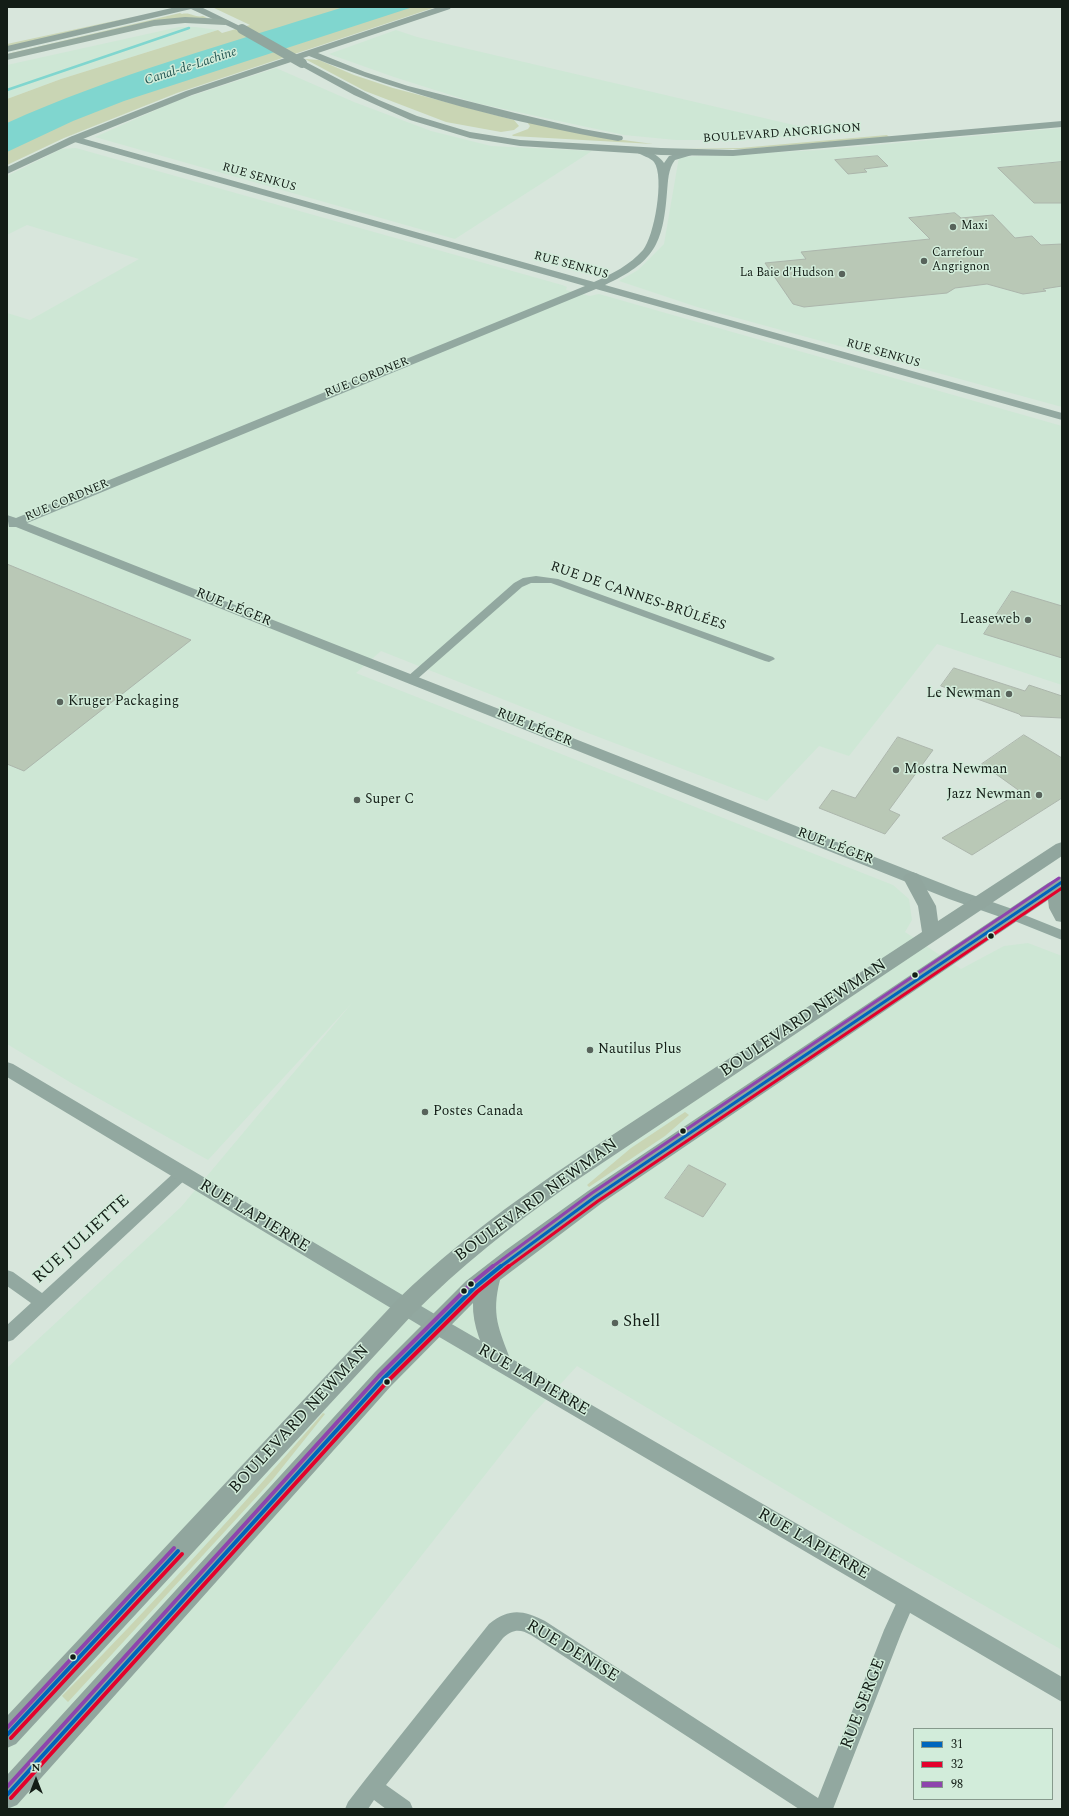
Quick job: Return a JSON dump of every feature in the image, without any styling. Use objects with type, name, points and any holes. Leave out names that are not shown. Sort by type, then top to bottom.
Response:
[{"type":"main road","points":[[7,42],[165,7]]},
{"type":"main road","points":[[7,49],[188,7]]},
{"type":"main road","points":[[7,171],[74,139],[189,92],[447,7]]},
{"type":"main road","name":"BOULEVARD ANGRIGNON","points":[[202,8],[351,90],[410,117],[436,126],[483,138],[519,142],[639,150],[763,151],[1062,124]]},
{"type":"main road","name":"BOULEVARD ANGRIGNON","points":[[202,8],[226,17],[242,29]]},
{"type":"main road","points":[[7,57],[154,23],[185,20],[225,22]]},
{"type":"main road","points":[[309,53],[386,83],[514,116],[603,136],[691,150]]},
{"type":"main road","name":"BOULEVARD ANGRIGNON","points":[[389,107],[454,127],[495,136],[691,150],[1062,117]]},
{"type":"main road","points":[[495,136],[520,130],[524,123],[514,116]]},
{"type":"main road","name":"BOULEVARD NEWMAN","points":[[7,1735],[405,1307],[464,1252],[525,1205],[1062,848]]},
{"type":"main road","points":[[912,878],[928,906],[931,934]]},
{"type":"main road","points":[[1058,884],[1058,908],[1062,916]]},
{"type":"main road","name":"BOULEVARD NEWMAN","points":[[7,1795],[352,1413],[436,1325],[491,1274],[583,1206],[1058,884]]},
{"type":"main road","points":[[491,1274],[485,1300],[485,1314],[490,1335],[500,1361]]},
{"type":"street","name":"RUE SENKUS","points":[[74,139],[1062,417]]},
{"type":"street","points":[[639,150],[658,160],[664,174]]},
{"type":"street","points":[[664,174],[672,158],[691,150]]},
{"type":"street","name":"RUE CORDNER","points":[[10,522],[594,286],[629,267],[642,257],[653,244],[659,224],[664,174]]},
{"type":"street","name":"RUE LÉGER","points":[[10,522],[412,679],[912,878],[1062,934]]},
{"type":"street","name":"RUE DE CANNES-BRÛLÉES","points":[[412,679],[518,585],[526,580],[536,579],[554,581],[769,659]]},
{"type":"street","name":"RUE LAPIERRE","points":[[7,1069],[405,1307],[1062,1690]]},
{"type":"street","name":"RUE JULIETTE","points":[[7,1335],[182,1174]]},
{"type":"street","points":[[7,1277],[43,1302]]},
{"type":"street","name":"RUE SERGE","points":[[823,1809],[893,1630],[907,1599]]},
{"type":"street","name":"RUE DENISE","points":[[355,1809],[496,1631],[504,1624],[516,1620],[526,1622],[538,1628],[817,1809]]},
{"type":"street","points":[[372,1787],[403,1809]]},
{"type":"shaded area","points":[[212,7],[436,7],[177,93],[64,138],[7,165],[7,99],[61,79],[218,30],[222,33],[250,25]]},
{"type":"shaded area","points":[[180,13],[203,16],[207,18],[179,19],[7,55],[7,54]]},
{"type":"shaded area","points":[[137,16],[7,47],[7,44]]},
{"type":"shaded area","points":[[179,27],[195,27],[218,30],[61,79],[7,99],[7,65]]},
{"type":"shaded area","points":[[396,30],[417,37],[828,133],[743,140],[676,140],[624,135],[476,103],[394,77],[329,54]]},
{"type":"shaded area","points":[[305,59],[319,60],[354,75],[393,88],[514,120],[519,126],[514,130],[501,132],[446,122],[365,91]]},
{"type":"shaded area","points":[[276,68],[354,102],[431,131],[491,146],[592,151],[455,239],[95,137],[176,101]]},
{"type":"shaded area","points":[[526,121],[616,139],[653,144],[513,136],[512,135],[528,129],[530,126]]},
{"type":"shaded area","name":"Carrefour Angrignon","points":[[1062,128],[1062,407],[697,307],[619,281],[638,270],[664,244],[679,157],[821,150]]},
{"type":"shaded area","points":[[887,135],[889,137],[746,149],[679,149],[740,148]]},
{"type":"shaded area","points":[[76,148],[562,285],[567,287],[566,290],[590,296],[599,294],[1062,426],[1062,685],[937,644],[849,756],[819,746],[767,801],[588,733],[381,651],[356,673],[893,885],[909,899],[912,920],[905,932],[961,969],[1004,946],[1028,943],[1062,956],[1062,1650],[854,1531],[577,1366],[533,1414],[222,1809],[7,1809],[7,1368],[181,1207],[352,1003],[208,1160],[73,1084],[7,1044],[7,313],[30,320],[139,259],[27,225],[7,235],[7,176],[61,149]]},
{"type":"shaded area","points":[[685,1112],[689,1115],[665,1136],[589,1187],[587,1185],[631,1148]]},
{"type":"shaded area","points":[[323,1413],[325,1414],[273,1479],[68,1702],[62,1696],[195,1557]]},
{"type":"water","name":"Canal-de-Lachine","points":[[344,7],[413,7],[124,101],[73,121],[7,152],[7,123],[88,90],[172,60]]},
{"type":"building","points":[[878,156],[888,166],[864,169],[867,172],[848,174],[835,160]]},
{"type":"building","points":[[1062,162],[1062,203],[1034,203],[998,168]]},
{"type":"building","name":"Carrefour Angrignon","points":[[955,213],[961,218],[993,215],[1015,238],[1032,236],[1041,245],[1062,244],[1062,286],[1043,289],[1046,291],[1023,294],[987,284],[955,288],[947,293],[804,307],[793,304],[765,263],[806,259],[801,252],[930,239],[909,218]]},
{"type":"building","name":"Kruger Packaging","points":[[7,564],[191,640],[24,771],[7,764]]},
{"type":"building","name":"Leaseweb","points":[[1012,591],[1062,606],[1062,658],[984,634]]},
{"type":"building","name":"Le Newman","points":[[954,668],[1025,691],[1029,685],[1062,696],[1062,718],[1021,716],[941,686]]},
{"type":"building","name":"Jazz Newman","points":[[1024,735],[1062,758],[1062,798],[972,855],[942,838],[1021,792],[982,764]]},
{"type":"building","name":"Mostra Newman","points":[[898,737],[933,750],[889,810],[900,815],[885,834],[819,808],[832,790],[855,798]]},
{"type":"building","points":[[689,1165],[726,1184],[703,1217],[665,1198]]},
{"type":"waterway","points":[[7,90],[189,28]]},
{"type":"transit line","name":"98","points":[[7,1787],[379,1376],[471,1284],[511,1252],[592,1193],[1059,878]]},
{"type":"transit line","name":"31","points":[[7,1795],[383,1379],[474,1288],[514,1256],[595,1197],[1062,882]]},
{"type":"transit line","name":"32","points":[[11,1798],[387,1382],[477,1292],[517,1260],[598,1201],[1062,888]]},
{"type":"transit line","name":"98","points":[[7,1728],[174,1548]]},
{"type":"transit line","name":"31","points":[[7,1735],[178,1551]]},
{"type":"transit line","name":"32","points":[[11,1738],[182,1554]]},
{"type":"place","name":"Maxi","points":[[953,227]]},
{"type":"place","name":"Carrefour Angrignon","points":[[924,261]]},
{"type":"place","name":"La Baie d'Hudson","points":[[842,274]]},
{"type":"place","name":"Leaseweb","points":[[1028,620]]},
{"type":"place","name":"Le Newman","points":[[1009,694]]},
{"type":"place","name":"Kruger Packaging","points":[[60,702]]},
{"type":"place","name":"Mostra Newman","points":[[896,770]]},
{"type":"place","name":"Jazz Newman","points":[[1039,795]]},
{"type":"place","name":"Super C","points":[[357,800]]},
{"type":"place","name":"Nautilus Plus","points":[[590,1050]]},
{"type":"place","name":"Postes Canada","points":[[425,1112]]},
{"type":"place","name":"Shell","points":[[615,1323]]}]
